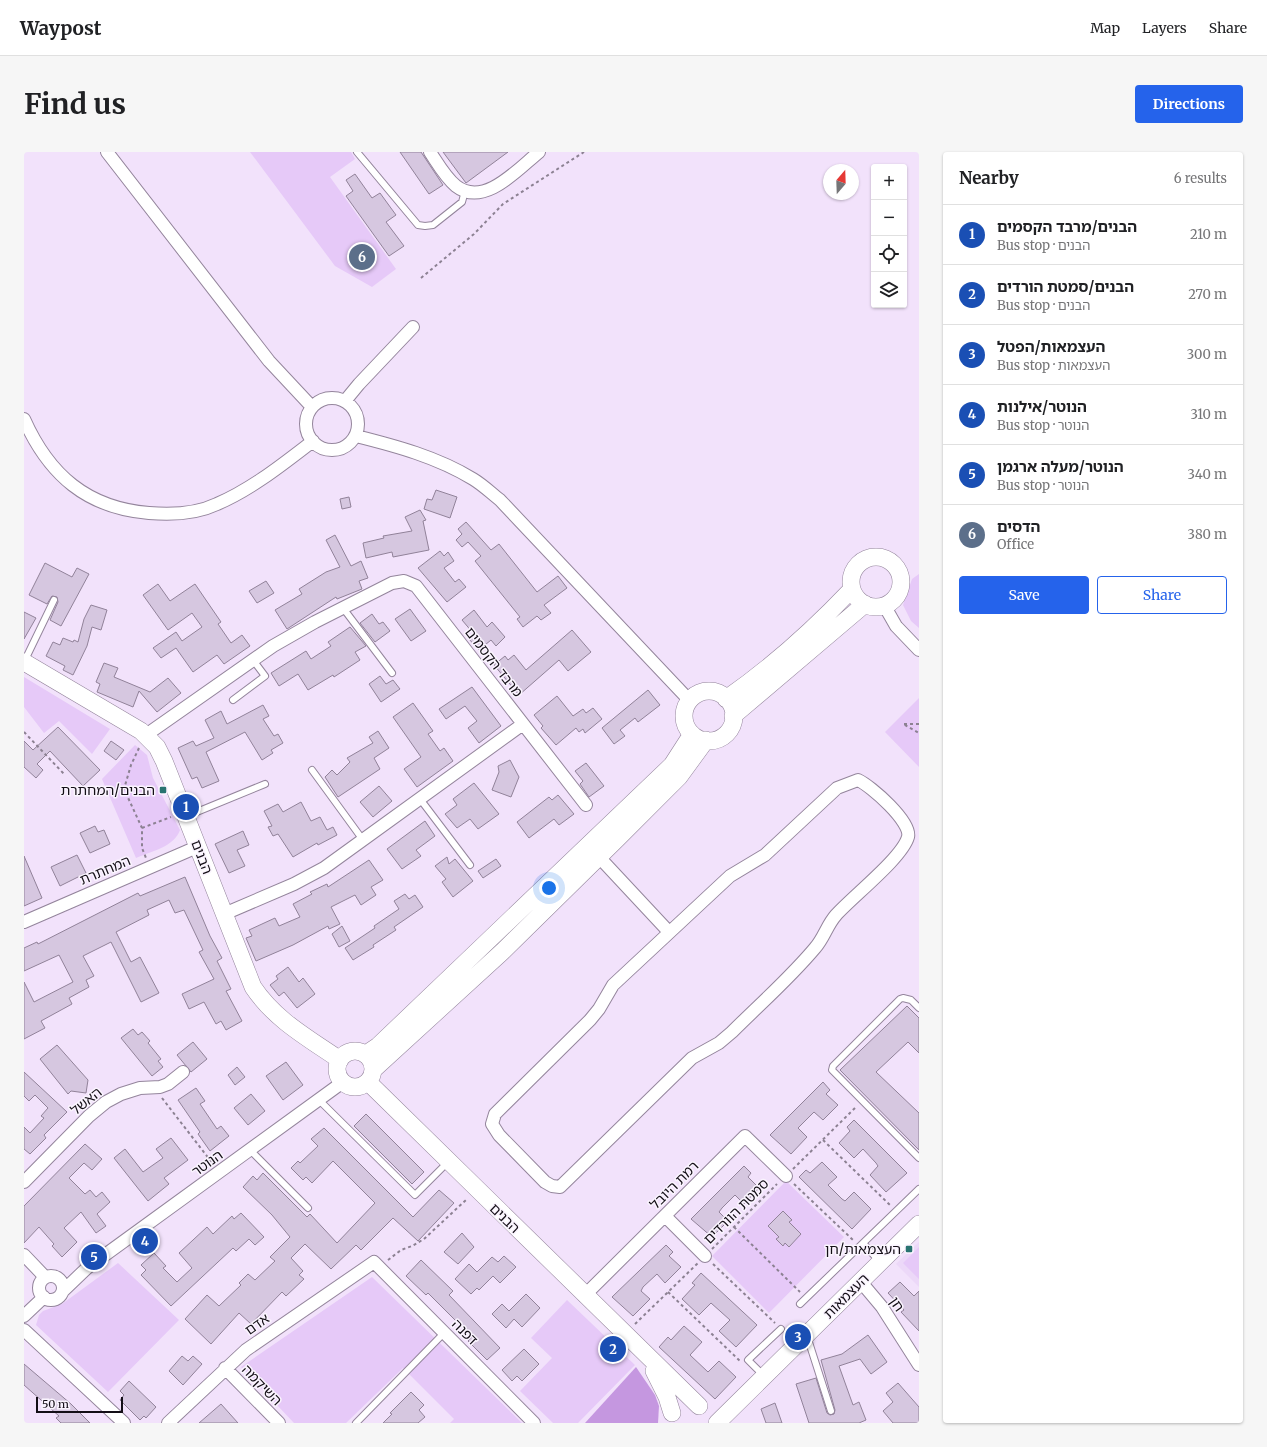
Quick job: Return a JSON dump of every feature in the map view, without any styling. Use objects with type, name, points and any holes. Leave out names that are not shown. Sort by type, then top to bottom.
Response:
[{"type":"street","points":[[107,152],[269,361],[312,407]]},
{"type":"street","points":[[430,152],[447,177],[465,192],[478,193],[486,192],[498,185],[539,152]]},
{"type":"street","points":[[345,401],[359,384],[413,328]]},
{"type":"street","points":[[328,398],[345,401],[352,406],[357,414],[359,421],[356,436],[345,447],[336,450],[327,450],[316,445],[309,436],[306,425],[309,412],[312,407],[320,401],[328,398]]},
{"type":"street","points":[[24,419],[40,452],[58,473],[78,490],[103,504],[134,512],[162,514],[191,512],[216,505],[242,492],[313,441]]},
{"type":"street","points":[[356,436],[422,455],[448,466],[474,480],[500,500],[690,701]]},
{"type":"street","points":[[878,557],[891,562],[898,572],[901,584],[899,592],[894,599],[884,605],[873,606],[865,604],[857,597],[852,589],[852,575],[859,563],[866,558],[878,557]]},
{"type":"street","name":"מרבד הקסמים","points":[[146,735],[253,660],[294,634],[392,583],[404,581],[416,586],[586,805]]},
{"type":"street","points":[[726,699],[749,683],[823,619],[852,589]]},
{"type":"street","points":[[733,716],[865,604]]},
{"type":"street","points":[[884,605],[896,626],[919,650]]},
{"type":"street","name":"הבנים","points":[[24,662],[133,725],[146,735],[161,755],[248,975],[261,1000],[285,1023],[340,1060]]},
{"type":"street","points":[[705,691],[713,692],[726,699],[733,709],[731,728],[726,735],[718,739],[699,737],[684,720],[684,714],[690,701],[699,693],[705,691]]},
{"type":"street","points":[[224,914],[311,875],[363,840],[523,724]]},
{"type":"street","points":[[369,1068],[502,952],[666,791],[689,765],[699,737]]},
{"type":"street","points":[[369,1068],[355,1050],[349,1052],[340,1060],[337,1067],[338,1073],[343,1082],[352,1087],[360,1087],[383,1041],[672,765],[699,737]]},
{"type":"street","points":[[858,780],[867,784],[898,815],[906,827],[908,836],[902,851],[836,915],[811,953],[732,1032],[692,1058],[570,1179],[560,1187],[552,1186],[546,1182],[499,1135],[492,1124],[495,1114],[590,1020],[599,1009],[613,985],[669,932],[730,876],[765,855],[824,799],[838,788],[848,783],[858,780]]},
{"type":"street","name":"המחתרת","points":[[24,922],[198,846]]},
{"type":"street","points":[[599,857],[669,932]]},
{"type":"street","name":"הבנים","points":[[369,1068],[448,1162],[708,1416]]},
{"type":"street","name":"האשל","points":[[24,1182],[89,1116],[106,1102],[121,1094],[140,1088],[168,1084],[183,1072]]},
{"type":"street","name":"הנוטר","points":[[63,1290],[87,1268],[320,1101],[343,1082]]},
{"type":"street","name":"רמת היובל","points":[[584,1296],[745,1136],[786,1176]]},
{"type":"street","points":[[665,1216],[705,1256]]},
{"type":"street","name":"העצמאות","points":[[708,1416],[739,1403],[919,1224]]},
{"type":"street","points":[[24,1256],[51,1277],[62,1283],[63,1290],[55,1299],[44,1297],[39,1290],[39,1286],[51,1277]]},
{"type":"street","name":"דפנה","points":[[376,1264],[534,1423]]},
{"type":"street","name":"אדם","points":[[168,1423],[225,1368],[246,1350],[376,1264]]},
{"type":"street","name":"הנוטר","points":[[51,1277],[74,1274],[87,1268]]},
{"type":"street","name":"חן","points":[[862,1282],[882,1307],[919,1365]]},
{"type":"street","points":[[24,1316],[44,1297]]},
{"type":"street","points":[[24,1330],[124,1423]]},
{"type":"street","name":"הבנים","points":[[643,1354],[665,1392],[670,1418]]},
{"type":"street","name":"השיקמה","points":[[225,1368],[278,1423]]},
{"type":"street","points":[[670,1418],[683,1404],[691,1404],[708,1416]]},
{"type":"lane","points":[[357,152],[418,225],[432,225],[462,202],[465,192]]},
{"type":"lane","points":[[24,662],[54,600]]},
{"type":"lane","points":[[343,608],[392,673]]},
{"type":"lane","points":[[233,700],[265,676],[253,660]]},
{"type":"lane","points":[[312,770],[363,840]]},
{"type":"lane","points":[[185,814],[265,784]]},
{"type":"lane","points":[[420,798],[470,865]]},
{"type":"lane","points":[[919,1008],[911,1000],[903,998],[900,999],[833,1066],[832,1070],[919,1158]]},
{"type":"lane","points":[[320,1101],[415,1194],[448,1162]]},
{"type":"lane","points":[[251,1150],[308,1208]]},
{"type":"lane","points":[[800,1304],[919,1189]]},
{"type":"lane","points":[[861,1245],[880,1262]]},
{"type":"lane","points":[[765,1377],[748,1360],[781,1329]]},
{"type":"lane","points":[[356,1423],[444,1333]]},
{"type":"lane","points":[[807,1336],[831,1411]]},
{"type":"path","points":[[421,278],[474,234],[503,204],[584,152]]},
{"type":"path","points":[[919,724],[903,724],[919,733]]},
{"type":"path","points":[[24,732],[65,775]]},
{"type":"path","points":[[146,735],[131,765],[124,789],[142,828],[142,848],[149,867]]},
{"type":"path","points":[[142,828],[185,814]]},
{"type":"path","points":[[154,1087],[220,1172]]},
{"type":"path","name":"סמטת הוורדים","points":[[624,1335],[863,1101]]},
{"type":"path","points":[[823,1140],[896,1211]]},
{"type":"path","points":[[786,1176],[861,1245]]},
{"type":"path","points":[[376,1264],[401,1250],[412,1246],[424,1238],[476,1190]]},
{"type":"path","points":[[734,1227],[807,1298]]},
{"type":"path","points":[[705,1256],[781,1329]]},
{"type":"path","points":[[668,1292],[744,1366]]},
{"type":"shaded area","points":[[250,152],[351,152],[355,159],[330,177],[396,269],[372,287],[335,266]]},
{"type":"shaded area","points":[[919,574],[919,628],[911,621],[903,605],[912,579]]},
{"type":"shaded area","points":[[24,677],[110,729],[92,754],[59,721],[44,733],[24,707]]},
{"type":"shaded area","points":[[919,698],[919,767],[885,732]]},
{"type":"shaded area","points":[[135,745],[147,755],[153,778],[180,830],[173,841],[162,848],[136,858],[102,779]]},
{"type":"shaded area","points":[[786,1181],[844,1237],[769,1313],[712,1256]]},
{"type":"shaded area","points":[[919,1242],[919,1287],[896,1264]]},
{"type":"shaded area","points":[[919,1247],[919,1279],[903,1263]]},
{"type":"shaded area","points":[[118,1263],[179,1320],[108,1392],[36,1325],[39,1315],[43,1311],[62,1304]]},
{"type":"shaded area","points":[[372,1277],[522,1423],[450,1423],[454,1419],[403,1368],[346,1423],[294,1423],[241,1367]]},
{"type":"shaded area","points":[[567,1300],[635,1365],[578,1423],[553,1423],[520,1391],[552,1358],[531,1338]]},
{"type":"shaded area","points":[[636,1367],[655,1395],[659,1406],[658,1423],[585,1423]]},
{"type":"building","points":[[400,152],[421,152],[443,185],[429,194]]},
{"type":"building","points":[[443,152],[508,152],[466,183]]},
{"type":"building","points":[[355,174],[372,198],[380,193],[396,215],[386,222],[404,246],[389,256],[346,196],[353,191],[346,180]]},
{"type":"building","points":[[436,490],[457,497],[450,518],[424,509],[427,499],[432,500]]},
{"type":"building","points":[[349,497],[351,507],[342,509],[340,499]]},
{"type":"building","points":[[420,510],[426,520],[423,521],[429,550],[393,557],[392,552],[366,558],[363,543],[384,538],[383,536],[412,531],[405,517]]},
{"type":"building","points":[[466,522],[491,550],[499,544],[537,592],[558,576],[567,588],[544,605],[551,613],[541,620],[537,616],[523,627],[517,619],[520,617],[475,561],[481,556],[468,542],[462,547],[456,540],[462,534],[458,529]]},
{"type":"building","points":[[335,535],[351,566],[361,561],[368,578],[359,581],[362,589],[337,599],[336,597],[287,629],[275,610],[302,594],[299,589],[326,572],[340,567],[326,540]]},
{"type":"building","points":[[440,551],[444,556],[448,552],[454,561],[444,568],[455,582],[459,579],[466,587],[447,602],[418,568]]},
{"type":"building","points":[[45,563],[72,577],[77,568],[89,574],[61,626],[50,620],[58,602],[57,597],[52,596],[47,604],[29,595]]},
{"type":"building","points":[[266,581],[274,593],[257,603],[249,591]]},
{"type":"building","points":[[158,584],[170,601],[195,584],[221,622],[218,624],[231,643],[242,635],[250,646],[224,664],[217,655],[193,672],[176,648],[161,658],[153,648],[176,632],[182,641],[202,627],[192,613],[168,630],[143,595]]},
{"type":"building","points":[[91,605],[107,610],[101,630],[92,627],[87,646],[73,675],[63,670],[65,666],[46,656],[53,642],[60,645],[63,638],[73,642],[74,640],[78,642],[84,619]]},
{"type":"building","points":[[410,609],[426,631],[411,641],[395,619]]},
{"type":"building","points":[[474,610],[487,627],[492,622],[505,637],[496,646],[491,640],[479,650],[468,638],[473,633],[462,620]]},
{"type":"building","points":[[24,612],[36,618],[24,639]]},
{"type":"building","points":[[372,614],[379,624],[383,622],[390,631],[375,642],[360,623]]},
{"type":"building","points":[[350,627],[366,646],[355,652],[360,660],[334,677],[333,675],[308,690],[298,674],[279,686],[271,673],[306,651],[311,659],[331,646],[328,642]]},
{"type":"building","points":[[572,630],[591,652],[568,671],[559,660],[519,695],[494,665],[505,656],[508,660],[514,655],[526,670]]},
{"type":"building","points":[[104,663],[118,668],[114,677],[150,692],[168,678],[181,693],[157,712],[139,691],[133,707],[97,692],[100,684],[96,682]]},
{"type":"building","points":[[380,676],[386,684],[393,680],[400,689],[381,702],[369,684]]},
{"type":"building","points":[[472,687],[501,726],[479,743],[468,728],[477,721],[465,706],[446,719],[439,709]]},
{"type":"building","points":[[648,690],[660,705],[638,722],[635,718],[620,730],[625,736],[614,744],[602,728]]},
{"type":"building","points":[[557,696],[573,716],[583,709],[586,713],[593,708],[602,719],[585,733],[583,729],[579,732],[576,728],[556,745],[541,728],[543,726],[534,715]]},
{"type":"building","points":[[413,703],[433,731],[428,734],[440,751],[444,748],[453,761],[417,787],[404,769],[421,757],[393,717]]},
{"type":"building","points":[[263,705],[269,716],[263,719],[274,736],[278,734],[283,743],[271,750],[273,753],[262,760],[245,732],[206,752],[219,781],[202,788],[197,777],[192,779],[178,748],[193,741],[196,746],[214,738],[205,720],[221,711],[227,724]]},
{"type":"building","points":[[58,727],[100,770],[83,786],[50,751],[37,764],[43,770],[36,778],[24,767],[24,741],[33,750]]},
{"type":"building","points":[[378,731],[389,748],[374,758],[380,769],[338,797],[325,777],[332,770],[337,775],[350,762],[347,758],[373,743],[369,737]]},
{"type":"building","points":[[111,741],[124,750],[116,760],[104,751]]},
{"type":"building","points":[[510,760],[519,777],[511,797],[492,790],[499,772],[498,766]]},
{"type":"building","points":[[586,763],[604,786],[589,797],[580,784],[583,781],[575,771]]},
{"type":"building","points":[[474,783],[499,814],[478,829],[470,819],[457,828],[445,814],[457,805],[453,799]]},
{"type":"building","points":[[379,786],[392,801],[373,817],[360,802]]},
{"type":"building","points":[[558,795],[574,814],[559,825],[554,819],[529,838],[517,822],[549,797],[552,800]]},
{"type":"building","points":[[301,802],[311,821],[320,817],[327,830],[333,827],[337,835],[318,845],[317,843],[293,857],[278,834],[273,836],[268,827],[272,826],[264,811],[278,804],[283,812]]},
{"type":"building","points":[[425,821],[435,836],[416,850],[421,856],[402,869],[387,849]]},
{"type":"building","points":[[95,826],[98,832],[104,830],[110,844],[90,853],[80,833]]},
{"type":"building","points":[[243,831],[249,845],[237,850],[245,866],[229,873],[215,844]]},
{"type":"building","points":[[77,855],[86,873],[60,886],[51,867]]},
{"type":"building","points":[[24,856],[42,898],[24,906]]},
{"type":"building","points":[[447,857],[449,864],[455,859],[473,881],[453,897],[442,882],[446,879],[435,866]]},
{"type":"building","points":[[496,859],[501,866],[483,878],[478,871]]},
{"type":"building","points":[[369,860],[383,880],[371,887],[376,895],[361,905],[355,895],[331,907],[340,924],[329,929],[328,926],[293,945],[256,961],[246,938],[252,936],[249,930],[275,918],[279,926],[300,917],[293,904],[312,894],[310,892],[327,884],[328,887]]},
{"type":"building","points":[[185,877],[210,936],[222,958],[217,961],[231,989],[226,991],[242,1021],[226,1030],[221,1021],[216,1024],[204,1002],[189,1009],[182,994],[214,979],[199,952],[203,950],[184,910],[175,913],[169,900],[147,910],[149,915],[116,932],[131,962],[140,957],[159,993],[141,1002],[111,942],[83,956],[94,976],[86,980],[89,987],[69,998],[72,1004],[41,1021],[45,1028],[24,1039],[24,982],[34,1002],[73,982],[59,955],[24,971],[24,948],[37,942],[38,944],[138,893],[140,896]]},
{"type":"building","points":[[405,894],[409,899],[415,895],[423,907],[394,927],[396,930],[373,945],[374,947],[353,960],[345,948],[375,928],[374,926],[399,909],[394,901]]},
{"type":"building","points":[[342,926],[350,941],[339,947],[332,934]]},
{"type":"building","points":[[288,967],[299,982],[303,978],[315,994],[297,1008],[284,992],[279,996],[270,985],[278,979],[276,976]]},
{"type":"building","points":[[907,1006],[919,1018],[919,1053],[908,1042],[876,1072],[919,1113],[919,1150],[840,1070]]},
{"type":"building","points":[[133,1029],[138,1035],[142,1032],[150,1041],[148,1043],[161,1059],[158,1061],[163,1067],[152,1076],[121,1038]]},
{"type":"building","points":[[193,1042],[207,1059],[191,1072],[177,1055]]},
{"type":"building","points":[[57,1045],[88,1080],[86,1093],[71,1091],[68,1094],[40,1059]]},
{"type":"building","points":[[286,1062],[303,1085],[283,1100],[266,1076]]},
{"type":"building","points":[[237,1067],[245,1077],[235,1085],[228,1075]]},
{"type":"building","points":[[24,1072],[67,1112],[44,1135],[46,1138],[30,1154],[24,1149],[24,1127],[30,1133],[44,1118],[41,1116],[48,1108],[35,1095],[29,1101],[24,1096]]},
{"type":"building","points":[[823,1082],[830,1090],[826,1094],[838,1105],[823,1120],[814,1112],[798,1128],[807,1137],[791,1154],[770,1135]]},
{"type":"building","points":[[196,1088],[205,1101],[200,1104],[217,1129],[221,1126],[229,1136],[210,1151],[198,1134],[200,1132],[178,1100]]},
{"type":"building","points":[[251,1094],[265,1111],[248,1125],[234,1108]]},
{"type":"building","points":[[366,1114],[424,1172],[412,1184],[354,1126]]},
{"type":"building","points":[[854,1120],[907,1173],[886,1192],[870,1175],[878,1166],[863,1149],[854,1158],[839,1143],[850,1131],[847,1127]]},
{"type":"building","points":[[324,1128],[413,1217],[439,1190],[454,1203],[418,1241],[393,1218],[361,1250],[356,1245],[331,1269],[305,1244],[291,1258],[303,1271],[299,1275],[304,1279],[286,1296],[282,1292],[251,1324],[239,1313],[211,1344],[185,1319],[207,1295],[219,1306],[241,1285],[239,1283],[248,1274],[255,1280],[275,1261],[270,1257],[290,1237],[272,1215],[243,1187],[253,1176],[257,1180],[263,1173],[307,1217],[310,1214],[337,1243],[375,1203],[333,1161],[312,1183],[306,1177],[303,1180],[291,1168],[298,1161],[300,1163],[318,1146],[311,1139]]},
{"type":"building","points":[[171,1138],[188,1160],[164,1178],[169,1184],[148,1201],[114,1158],[125,1149],[143,1172],[163,1158],[156,1149]]},
{"type":"building","points":[[85,1144],[102,1159],[92,1170],[84,1163],[69,1178],[85,1194],[90,1190],[96,1197],[102,1192],[110,1202],[97,1214],[106,1226],[96,1233],[81,1212],[64,1228],[77,1242],[62,1257],[52,1246],[54,1244],[39,1227],[24,1243],[24,1206]]},
{"type":"building","points":[[822,1162],[837,1177],[828,1185],[842,1199],[845,1201],[854,1192],[871,1209],[852,1229],[799,1177],[806,1170],[810,1173]]},
{"type":"building","points":[[744,1166],[751,1173],[748,1177],[759,1188],[744,1204],[735,1195],[722,1208],[719,1212],[728,1221],[712,1237],[691,1219]]},
{"type":"building","points":[[783,1211],[792,1220],[789,1222],[801,1234],[789,1247],[785,1243],[783,1246],[776,1239],[779,1237],[768,1226]]},
{"type":"building","points":[[241,1213],[264,1237],[255,1245],[249,1239],[236,1251],[233,1248],[171,1306],[141,1275],[146,1270],[141,1265],[154,1253],[166,1266],[163,1268],[177,1282],[192,1268],[179,1253],[207,1227],[213,1234],[232,1216],[234,1219]]},
{"type":"building","points":[[462,1233],[474,1247],[458,1264],[444,1252]]},
{"type":"building","points":[[666,1245],[673,1252],[669,1256],[681,1267],[665,1283],[657,1274],[643,1287],[641,1291],[650,1299],[633,1316],[612,1297]]},
{"type":"building","points":[[504,1256],[516,1267],[500,1283],[493,1276],[479,1290],[477,1288],[471,1294],[455,1279],[469,1264],[477,1272],[492,1257],[498,1262]]},
{"type":"building","points":[[421,1260],[453,1291],[449,1295],[500,1348],[487,1360],[468,1341],[472,1337],[428,1293],[426,1295],[406,1276]]},
{"type":"building","points":[[701,1273],[757,1325],[736,1347],[719,1331],[730,1320],[711,1303],[699,1315],[682,1299],[695,1285],[692,1283]]},
{"type":"building","points":[[900,1282],[914,1296],[919,1291],[919,1331],[901,1312],[904,1310],[888,1293]]},
{"type":"building","points":[[526,1294],[540,1308],[522,1327],[514,1319],[506,1328],[492,1314],[502,1304],[509,1311]]},
{"type":"building","points":[[684,1326],[702,1342],[690,1355],[708,1372],[719,1361],[736,1377],[715,1399],[659,1347],[668,1337],[671,1340]]},
{"type":"building","points":[[868,1335],[887,1362],[871,1374],[860,1359],[839,1366],[853,1405],[859,1402],[866,1420],[859,1423],[809,1423],[796,1384],[816,1378],[827,1413],[830,1415],[834,1414],[835,1410],[821,1360],[842,1354]]},
{"type":"building","points":[[524,1349],[539,1364],[522,1381],[517,1376],[512,1381],[502,1370]]},
{"type":"building","points":[[182,1356],[188,1361],[193,1356],[202,1364],[183,1385],[169,1371]]},
{"type":"building","points":[[24,1364],[71,1404],[90,1423],[61,1423],[56,1418],[59,1416],[24,1385]]},
{"type":"building","points":[[129,1381],[156,1407],[146,1418],[144,1416],[140,1420],[120,1400],[124,1395],[120,1391]]},
{"type":"building","points":[[898,1383],[919,1407],[919,1423],[893,1423],[883,1411],[893,1402],[886,1393]]},
{"type":"building","points":[[411,1392],[424,1405],[419,1410],[425,1417],[418,1423],[383,1423],[392,1414],[390,1413]]},
{"type":"building","points":[[775,1403],[782,1423],[766,1423],[761,1409]]},
{"type":"building","points":[[221,1404],[238,1423],[199,1423]]},
{"type":"place","name":"הדסים","points":[[362,257]]},
{"type":"place","name":"הבנים/המחתרת","points":[[163,790]]},
{"type":"place","name":"הבנים/מרבד הקסמים","points":[[186,807]]},
{"type":"place","name":"הנוטר/אילנות","points":[[145,1241]]},
{"type":"place","name":"העצמאות/חן","points":[[909,1249]]},
{"type":"place","name":"הנוטר/מעלה ארגמן","points":[[94,1257]]},
{"type":"place","name":"העצמאות/הפטל","points":[[798,1337]]},
{"type":"place","name":"הבנים/סמטת הורדים","points":[[613,1349]]}]
